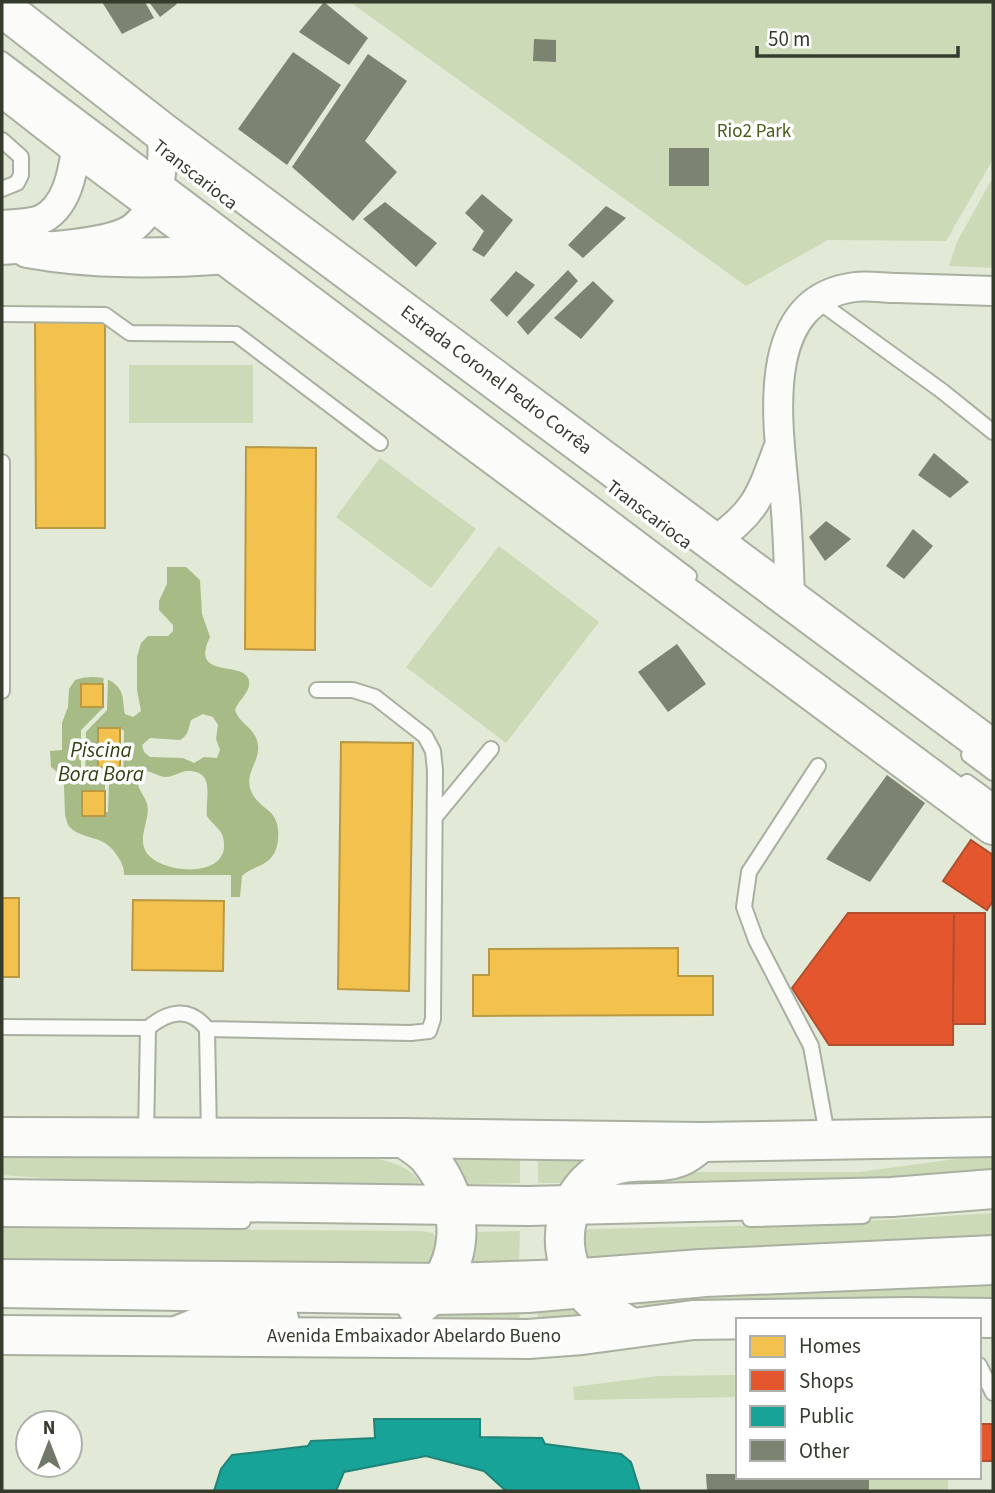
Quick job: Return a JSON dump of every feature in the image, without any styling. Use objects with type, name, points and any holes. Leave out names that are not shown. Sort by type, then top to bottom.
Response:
[{"type":"main road","name":"Estrada Coronel Pedro Corrêa","points":[[2,7],[164,165],[713,542],[977,749]]},
{"type":"main road","name":"Estrada Coronel Pedro Corrêa","points":[[2,86],[77,144],[164,165],[228,254],[993,825]]},
{"type":"main road","points":[[11,241],[66,255],[162,257],[228,254]]},
{"type":"main road","points":[[790,600],[804,664],[814,693]]},
{"type":"main road","points":[[2,1137],[701,1142],[828,1141],[989,1133]]},
{"type":"main road","points":[[179,1335],[228,1318],[377,1320],[410,1311],[440,1283],[455,1254],[456,1219],[447,1187],[427,1156],[404,1138]]},
{"type":"main road","points":[[631,1328],[596,1303],[575,1278],[564,1253],[568,1217],[589,1181],[608,1168],[627,1161],[671,1160],[701,1142]]},
{"type":"main road","points":[[8,1203],[456,1219],[568,1217],[993,1189]]},
{"type":"main road","points":[[2,1288],[440,1283],[528,1293],[575,1278],[705,1277],[993,1265]]},
{"type":"main road","name":"Avenida Embaixador Abelardo Bueno","points":[[2,1335],[528,1339],[582,1335],[694,1320],[736,1320]]},
{"type":"street","points":[[11,241],[53,211],[67,189],[77,144]]},
{"type":"street","points":[[11,241],[102,238],[123,233],[140,221],[164,165]]},
{"type":"street","points":[[790,600],[788,532],[780,441],[779,368],[786,342],[799,318],[828,295],[855,287],[993,291]]},
{"type":"street","points":[[713,542],[754,507],[780,441]]},
{"type":"lane","name":"Transcarioca","points":[[2,59],[164,165],[705,588]]},
{"type":"lane","name":"Transcarioca","points":[[112,112],[164,165]]},
{"type":"lane","points":[[2,140],[21,157],[22,167],[17,183],[2,189]]},
{"type":"lane","points":[[818,301],[942,391],[993,432]]},
{"type":"lane","points":[[2,314],[105,315],[130,333],[236,334],[380,443]]},
{"type":"lane","points":[[2,462],[2,691]]},
{"type":"lane","points":[[2,1027],[148,1028],[163,1017],[178,1012],[195,1017],[207,1029],[411,1033],[429,1031],[433,1019],[433,751],[425,736],[368,693],[353,690],[317,690]]},
{"type":"lane","points":[[435,817],[491,749]]},
{"type":"lane","points":[[977,749],[993,773]]},
{"type":"lane","points":[[818,766],[749,872],[744,907],[756,940],[811,1045],[828,1141]]},
{"type":"lane","points":[[960,777],[993,801]]},
{"type":"lane","points":[[146,1138],[148,1028]]},
{"type":"lane","points":[[207,1029],[209,1138]]},
{"type":"lane","points":[[8,1203],[264,1222]]},
{"type":"lane","points":[[735,1220],[884,1215]]},
{"type":"lane","points":[[575,1278],[700,1257],[993,1243]]},
{"type":"lane","points":[[2,1267],[440,1283]]},
{"type":"lane","points":[[986,1373],[993,1392]]},
{"type":"green space","name":"Rio2 Park","points":[[350,2],[993,2],[993,159],[946,241],[828,240],[746,286]]},
{"type":"green space","points":[[993,177],[993,268],[949,266],[957,242]]},
{"type":"green space","points":[[129,365],[253,365],[253,423],[129,423]]},
{"type":"green space","points":[[380,458],[476,529],[431,588],[336,517]]},
{"type":"green space","points":[[499,546],[599,622],[506,743],[406,667]]},
{"type":"green space","points":[[2,1152],[366,1157],[403,1167],[420,1182],[413,1186],[210,1190],[2,1175]]},
{"type":"green space","points":[[993,1154],[993,1171],[849,1181],[627,1181],[647,1172],[859,1172]]},
{"type":"green space","points":[[520,1155],[520,1183],[467,1184],[462,1181],[451,1157]]},
{"type":"green space","points":[[538,1156],[583,1160],[564,1183],[538,1183]]},
{"type":"green space","points":[[993,1213],[993,1237],[700,1249],[585,1258],[583,1232],[589,1229],[818,1224]]},
{"type":"green space","points":[[2,1228],[422,1231],[433,1233],[436,1243],[433,1260],[425,1263],[2,1259]]},
{"type":"green space","points":[[520,1231],[519,1261],[469,1261],[475,1232]]},
{"type":"green space","points":[[993,1282],[993,1304],[640,1305],[634,1300],[634,1299]]},
{"type":"green space","points":[[519,1304],[520,1325],[434,1321],[438,1313]]},
{"type":"green space","points":[[537,1304],[570,1304],[580,1313],[579,1321],[538,1325]]},
{"type":"green space","points":[[736,1375],[736,1397],[574,1400],[573,1387],[658,1376]]},
{"type":"green space","points":[[869,1479],[948,1479],[948,1491],[869,1491]]},
{"type":"water","name":"Piscina Bora Bora","points":[[167,567],[186,567],[200,580],[202,614],[210,637],[205,651],[207,660],[214,665],[242,672],[248,677],[248,689],[235,710],[257,739],[257,757],[249,785],[255,798],[273,816],[278,829],[278,840],[269,860],[242,876],[240,897],[231,897],[231,875],[124,875],[121,861],[111,847],[73,830],[68,825],[61,775],[51,767],[50,751],[62,750],[62,723],[68,707],[69,689],[75,680],[87,677],[107,679],[121,692],[125,714],[133,717],[141,711],[137,690],[137,657],[141,643],[148,636],[168,636],[173,631],[173,625],[159,610],[159,601],[167,584]],"holes":[[[203,714],[213,717],[218,725],[216,739],[220,750],[217,758],[204,757],[194,763],[183,758],[150,757],[144,752],[142,745],[150,738],[180,740],[187,734],[191,720]],[[144,771],[166,777],[188,771],[197,772],[206,780],[207,816],[223,837],[223,851],[218,861],[207,867],[180,869],[154,860],[146,852],[143,840],[148,810],[138,783]]]},
{"type":"pier","points":[[104,677],[108,678],[107,710],[86,732],[85,777],[120,777],[120,768],[98,767],[98,728],[120,728],[124,731],[123,782],[109,782],[108,812],[105,812],[105,816],[82,816],[82,791],[105,791],[105,782],[61,781],[61,777],[81,777],[81,730],[103,708],[81,707],[81,684],[103,684]]},
{"type":"building: Homes","points":[[35,321],[105,321],[105,528],[36,528]]},
{"type":"building: Homes","points":[[246,447],[316,448],[315,650],[245,649]]},
{"type":"building: Homes","points":[[81,684],[103,684],[103,707],[81,707]]},
{"type":"building: Homes","points":[[98,728],[120,728],[120,768],[98,767]]},
{"type":"building: Homes","points":[[341,742],[413,743],[409,991],[338,989]]},
{"type":"building: Homes","points":[[82,791],[105,791],[105,816],[82,816]]},
{"type":"building: Homes","points":[[2,898],[19,898],[19,977],[2,977]]},
{"type":"building: Homes","points":[[133,900],[224,901],[223,971],[132,970]]},
{"type":"building: Homes","points":[[678,948],[678,976],[713,976],[713,1015],[473,1016],[473,975],[489,975],[489,949]]},
{"type":"building: Shops","points":[[971,840],[993,855],[993,901],[987,910],[943,881]]},
{"type":"building: Shops","points":[[848,913],[954,913],[953,1045],[829,1045],[792,988]]},
{"type":"building: Shops","points":[[954,913],[985,913],[985,1024],[953,1024]]},
{"type":"building: Shops","points":[[981,1424],[993,1424],[993,1461],[981,1461]]},
{"type":"building: Public","points":[[374,1419],[480,1419],[480,1437],[542,1438],[545,1444],[621,1454],[631,1462],[640,1491],[506,1491],[484,1471],[426,1456],[344,1472],[336,1491],[214,1491],[221,1469],[232,1455],[308,1446],[311,1441],[375,1438]]},
{"type":"building: Other","points":[[102,2],[145,2],[154,18],[122,34]]},
{"type":"building: Other","points":[[149,2],[174,2],[177,4],[160,17]]},
{"type":"building: Other","points":[[324,2],[368,38],[349,65],[299,32]]},
{"type":"building: Other","points":[[534,39],[556,40],[556,62],[533,61]]},
{"type":"building: Other","points":[[293,52],[341,85],[287,165],[238,129]]},
{"type":"building: Other","points":[[368,54],[407,81],[365,141],[397,172],[353,221],[292,167]]},
{"type":"building: Other","points":[[669,148],[709,148],[709,186],[669,186]]},
{"type":"building: Other","points":[[482,194],[513,220],[484,257],[472,250],[484,231],[465,213]]},
{"type":"building: Other","points":[[385,202],[437,243],[416,267],[363,219]]},
{"type":"building: Other","points":[[606,206],[626,218],[583,258],[568,245]]},
{"type":"building: Other","points":[[568,270],[578,281],[528,335],[517,322]]},
{"type":"building: Other","points":[[516,271],[535,285],[507,317],[490,300]]},
{"type":"building: Other","points":[[593,281],[614,301],[581,339],[554,318]]},
{"type":"building: Other","points":[[934,453],[969,482],[950,498],[918,475]]},
{"type":"building: Other","points":[[826,521],[851,539],[825,561],[809,537]]},
{"type":"building: Other","points":[[913,529],[933,546],[904,579],[886,566]]},
{"type":"building: Other","points":[[677,644],[706,684],[668,712],[638,672]]},
{"type":"building: Other","points":[[887,775],[925,803],[870,882],[826,859]]},
{"type":"building: Other","points":[[706,1474],[736,1474],[736,1479],[869,1479],[869,1491],[707,1491]]}]
